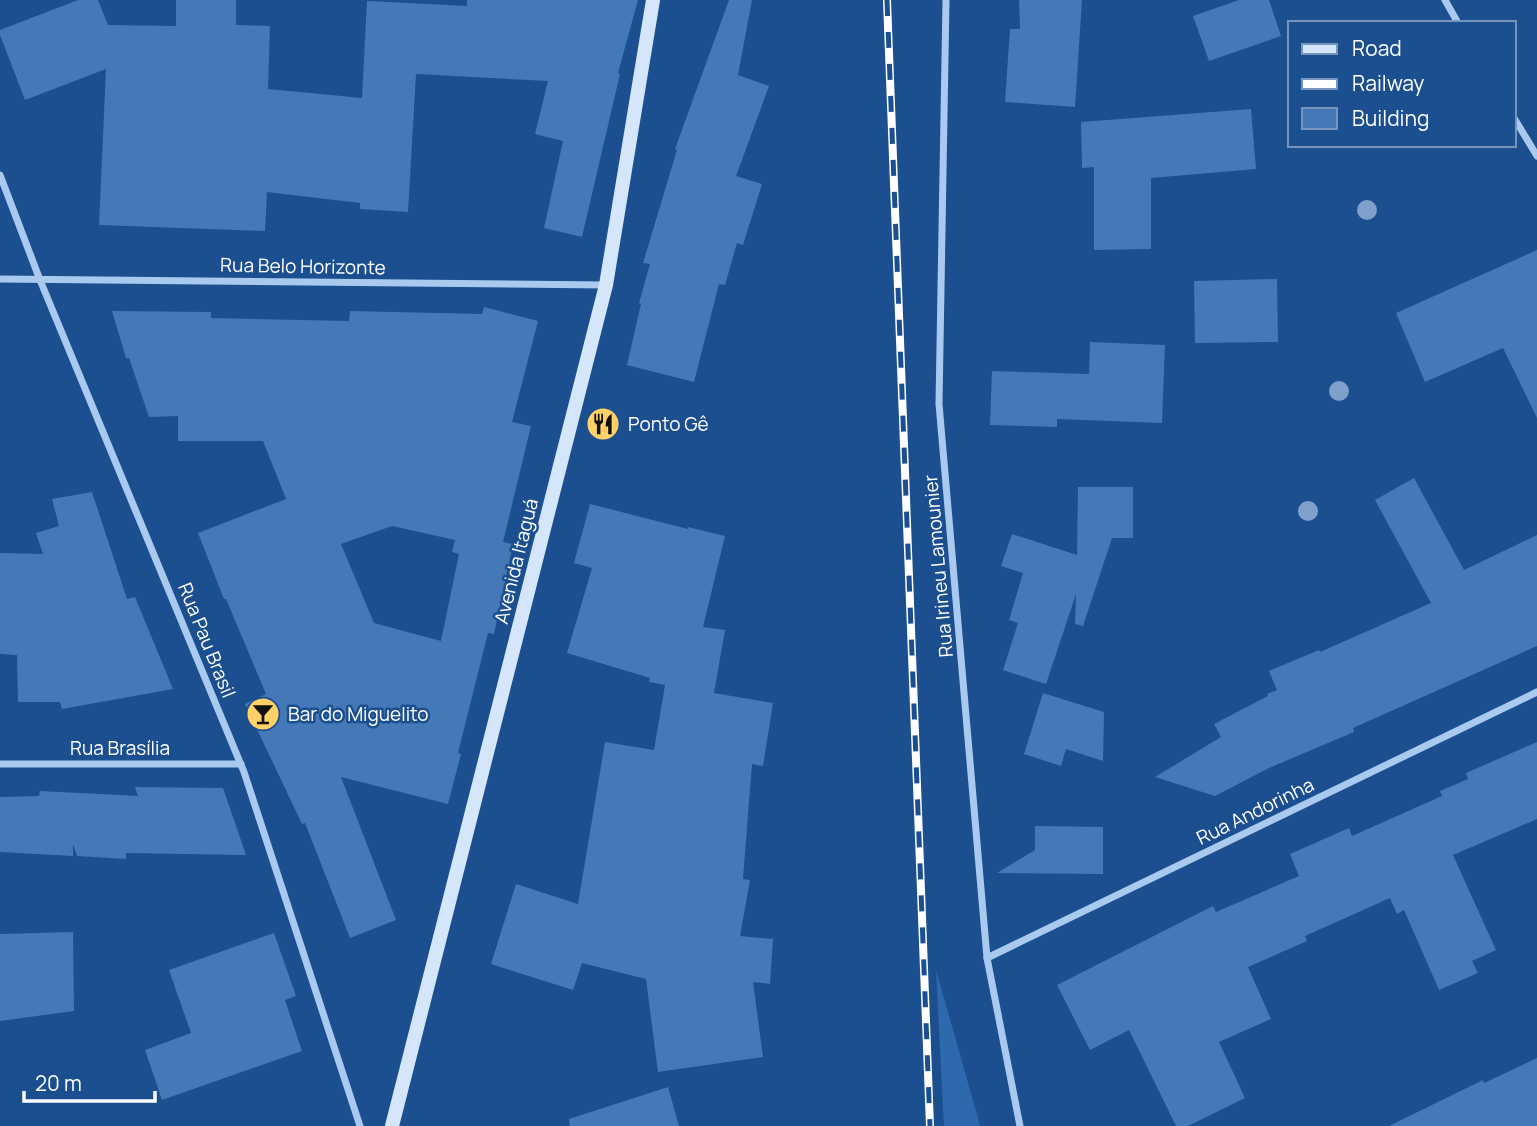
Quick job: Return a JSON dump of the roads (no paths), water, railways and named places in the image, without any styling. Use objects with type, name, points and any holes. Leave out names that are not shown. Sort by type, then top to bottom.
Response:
[{"type":"main road","name":"Avenida Itaguá","points":[[392,1126],[606,285],[653,0]]},
{"type":"street","name":"Rua Irineu Lamounier","points":[[946,0],[939,404],[988,958],[1020,1126]]},
{"type":"street","points":[[1445,0],[1457,21]]},
{"type":"street","points":[[1516,121],[1537,156]]},
{"type":"street","name":"Rua Pau Brasil","points":[[0,175],[40,280],[241,764],[360,1126]]},
{"type":"street","name":"Rua Belo Horizonte","points":[[0,279],[606,285]]},
{"type":"street","name":"Rua Andorinha","points":[[988,958],[1537,692]]},
{"type":"street","name":"Rua Brasília","points":[[0,764],[241,764]]},
{"type":"railway","points":[[887,0],[930,1126]]},
{"type":"place","name":"Ponto Gê","points":[[603,424]]},
{"type":"place","name":"Bar do Miguelito","points":[[263,714]]}]
